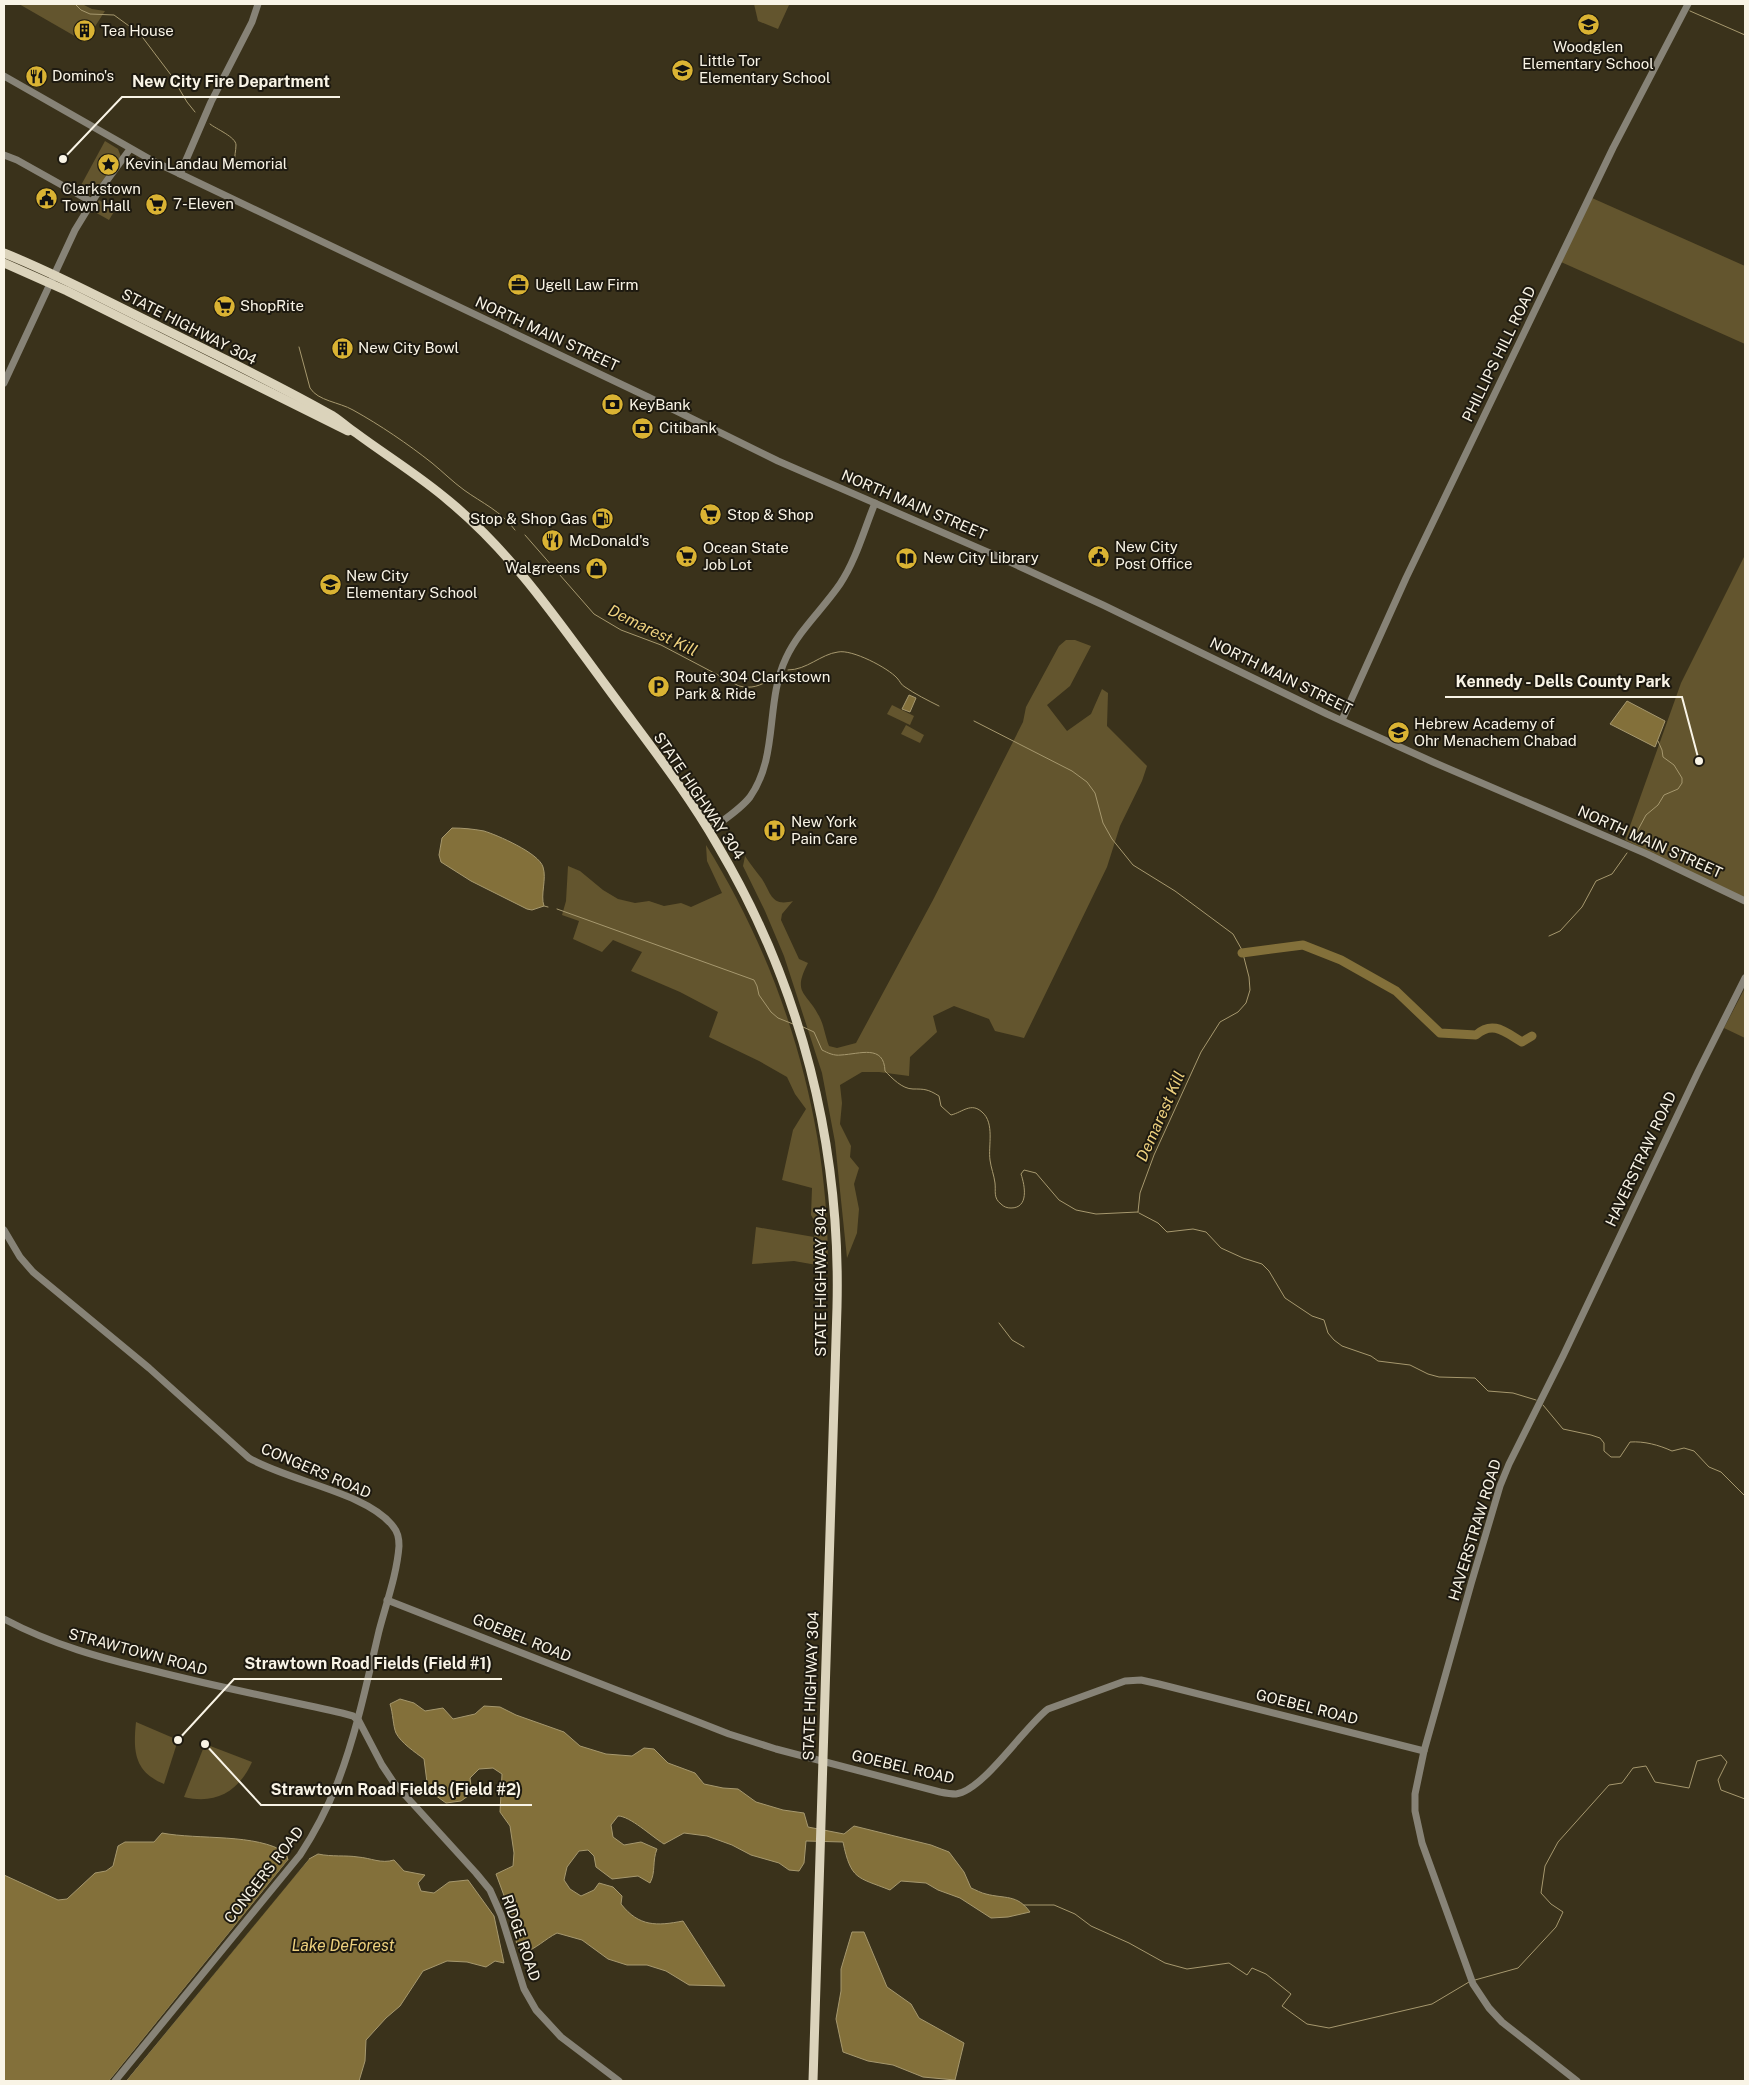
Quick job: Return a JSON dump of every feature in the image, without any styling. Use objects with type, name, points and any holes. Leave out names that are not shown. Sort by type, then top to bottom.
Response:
[{"type":"main road","name":"STATE HIGHWAY 304","points":[[4,253],[52,279],[296,396],[335,418],[406,467],[479,527],[515,565],[555,614],[678,784],[731,868],[762,929],[797,1019],[814,1080],[827,1144],[835,1208],[838,1263],[813,2081]]},
{"type":"main road","name":"STATE HIGHWAY 304","points":[[4,263],[52,279]]},
{"type":"street","points":[[180,174],[211,102],[252,22],[258,4]]},
{"type":"street","name":"PHILLIPS HILL ROAD","points":[[1342,720],[1406,578],[1613,148],[1688,4]]},
{"type":"street","name":"NORTH MAIN STREET","points":[[4,76],[130,149],[180,174],[778,461],[1074,591],[1342,720],[1433,762],[1647,854],[1745,901]]},
{"type":"street","points":[[4,383],[75,230],[92,202],[130,149]]},
{"type":"street","points":[[4,155],[17,160],[92,202]]},
{"type":"street","points":[[709,831],[746,802],[761,777],[766,766],[774,695],[781,668],[795,642],[843,578],[874,503]]},
{"type":"street","name":"HAVERSTRAW ROAD","points":[[1577,2081],[1502,2022],[1489,2008],[1473,1984],[1417,1827],[1415,1794],[1424,1751],[1480,1551],[1508,1464],[1563,1356],[1698,1072],[1745,978]]},
{"type":"street","name":"CONGERS ROAD","points":[[4,1230],[15,1250],[33,1272],[149,1368],[250,1458],[278,1472],[357,1502],[392,1524],[398,1536],[399,1545],[387,1600],[357,1719],[336,1787],[312,1836],[289,1869],[115,2081]]},
{"type":"street","name":"GOEBEL ROAD","points":[[387,1600],[729,1734],[917,1787],[957,1794],[972,1786],[1002,1760],[1040,1715],[1048,1710],[1125,1681],[1141,1680],[1424,1751]]},
{"type":"street","name":"STRAWTOWN ROAD","points":[[4,1619],[34,1635],[84,1652],[210,1685],[342,1713],[357,1719]]},
{"type":"street","name":"RIDGE ROAD","points":[[357,1719],[394,1783],[490,1890],[501,1914],[520,1978],[532,2004],[561,2037],[619,2081]]},
{"type":"shaded area","points":[[19,4],[82,4],[92,9],[105,11],[85,42]]},
{"type":"shaded area","points":[[754,4],[789,5],[778,29],[758,21]]},
{"type":"shaded area","points":[[105,141],[118,149],[121,157],[92,194],[88,195],[79,189]]},
{"type":"shaded area","points":[[1592,198],[1745,266],[1745,344],[1561,262]]},
{"type":"shaded area","points":[[99,200],[115,210],[109,220],[93,211]]},
{"type":"shaded area","points":[[1745,555],[1745,901],[1625,840],[1681,683]]},
{"type":"shaded area","points":[[1066,640],[1075,640],[1091,646],[1070,686],[1047,705],[1067,731],[1091,714],[1102,689],[1108,693],[1107,726],[1147,766],[1142,781],[1120,826],[1107,867],[1024,1038],[995,1031],[989,1019],[954,1006],[933,1016],[937,1032],[910,1057],[909,1076],[862,1072],[840,1085],[842,1103],[840,1124],[851,1146],[850,1157],[859,1168],[854,1184],[859,1209],[857,1233],[847,1258],[835,1142],[822,1073],[784,956],[743,866],[745,856],[773,898],[780,902],[793,901],[782,914],[781,920],[799,959],[808,963],[803,973],[801,987],[821,1019],[829,1046],[837,1048],[856,1043],[933,900],[1023,722],[1026,707],[1059,646]]},
{"type":"shaded area","points":[[892,705],[914,716],[910,725],[887,714]]},
{"type":"shaded area","points":[[906,725],[924,735],[920,743],[901,734]]},
{"type":"shaded area","points":[[706,845],[734,893],[758,943],[779,995],[797,1048],[810,1102],[820,1157],[826,1212],[828,1267],[794,1261],[752,1264],[756,1227],[814,1237],[818,1227],[811,1215],[812,1188],[782,1180],[793,1130],[806,1109],[795,1094],[787,1077],[709,1037],[718,1012],[680,992],[631,971],[642,952],[613,940],[602,952],[573,939],[579,921],[562,915],[566,901],[568,866],[580,871],[603,890],[618,899],[635,903],[649,901],[664,906],[681,903],[691,907],[722,893],[707,861]]},
{"type":"shaded area","points":[[1745,988],[1745,1038],[1724,1028]]},
{"type":"shaded area","points":[[136,1722],[178,1740],[164,1784],[154,1779],[141,1767],[135,1742]]},
{"type":"shaded area","points":[[205,1744],[252,1762],[240,1781],[225,1793],[206,1799],[184,1797]]},
{"type":"water","points":[[909,695],[916,698],[910,712],[902,709]]},
{"type":"water","points":[[1627,701],[1665,721],[1655,747],[1610,724]]},
{"type":"water","points":[[452,828],[484,831],[507,840],[534,856],[540,862],[544,872],[544,906],[532,910],[527,909],[471,881],[441,862],[439,855],[442,838]]},
{"type":"water","points":[[400,1699],[414,1703],[425,1711],[443,1708],[453,1719],[475,1714],[484,1706],[500,1707],[516,1715],[564,1732],[580,1746],[606,1754],[632,1756],[644,1748],[654,1749],[668,1763],[695,1773],[704,1784],[738,1789],[756,1802],[783,1810],[804,1813],[808,1827],[844,1834],[854,1826],[931,1845],[949,1852],[964,1872],[971,1888],[984,1894],[1010,1898],[1020,1902],[1030,1912],[1008,1917],[991,1918],[960,1898],[938,1890],[926,1883],[901,1881],[890,1890],[857,1875],[849,1864],[843,1842],[806,1841],[804,1863],[799,1871],[789,1870],[779,1863],[751,1855],[732,1845],[707,1836],[684,1833],[664,1844],[628,1819],[618,1816],[611,1825],[613,1837],[624,1845],[641,1842],[657,1849],[650,1883],[638,1876],[612,1879],[596,1867],[594,1856],[588,1850],[579,1851],[567,1867],[564,1880],[570,1889],[581,1896],[594,1890],[599,1883],[613,1887],[622,1896],[621,1904],[628,1912],[642,1921],[665,1924],[683,1921],[725,1986],[689,1985],[666,1971],[647,1965],[627,1965],[608,1959],[582,1940],[557,1933],[523,1953],[517,1946],[512,1917],[496,1874],[513,1866],[514,1853],[510,1826],[500,1812],[502,1774],[493,1768],[479,1769],[470,1778],[472,1793],[461,1801],[446,1803],[428,1790],[424,1759],[398,1737],[395,1730],[390,1704]]},
{"type":"water","points":[[162,1833],[259,1842],[286,1853],[288,1860],[109,2081],[4,2081],[4,1875],[58,1900],[67,1899],[95,1873],[106,1871],[113,1866],[118,1846],[125,1842],[154,1842]]},
{"type":"water","name":"Lake DeForest","points":[[318,1854],[353,1856],[380,1861],[394,1860],[404,1871],[425,1875],[418,1883],[421,1891],[434,1893],[449,1882],[468,1880],[494,1916],[504,1963],[495,1961],[486,1967],[467,1962],[447,1961],[423,1971],[400,2006],[366,2040],[365,2061],[359,2081],[126,2081],[284,1888],[309,1859]]},
{"type":"water","points":[[852,1932],[864,1932],[887,1987],[911,2004],[919,2018],[964,2043],[955,2080],[923,2077],[893,2065],[868,2061],[843,2052],[836,2019],[841,1991],[841,1969]]},
{"type":"pier","points":[[306,1859],[309,1859],[126,2081],[123,2081]]},
{"type":"pier","points":[[288,1860],[290,1860],[260,1899],[112,2081],[109,2081]]},
{"type":"waterway","name":"Demarest Kill","points":[[75,4],[81,10],[90,14],[114,15],[140,34],[171,75],[195,112]]},
{"type":"waterway","points":[[1690,11],[1745,35]]},
{"type":"waterway","name":"Demarest Kill","points":[[210,124],[235,142],[235,162]]},
{"type":"waterway","name":"Demarest Kill","points":[[299,347],[310,388],[318,396],[353,410],[394,435],[464,490],[497,512],[515,530]]},
{"type":"waterway","name":"Demarest Kill","points":[[525,535],[594,614],[621,630],[661,645],[739,686],[756,686],[771,679]]},
{"type":"waterway","name":"Demarest Kill","points":[[788,670],[801,667],[832,653],[852,653],[886,669],[904,686],[939,706]]},
{"type":"waterway","name":"Demarest Kill","points":[[974,721],[1072,771],[1087,782],[1095,793],[1103,823],[1112,839],[1133,865],[1175,891],[1233,934],[1242,950],[1249,977],[1250,990],[1246,1003],[1238,1012],[1220,1022],[1201,1052],[1154,1155],[1140,1193],[1138,1212]]},
{"type":"waterway","points":[[1633,839],[1646,815],[1658,805],[1664,795],[1678,789],[1682,783],[1682,778],[1674,765],[1663,757],[1658,741]]},
{"type":"waterway","points":[[1549,936],[1560,931],[1582,907],[1596,881],[1612,874],[1627,853]]},
{"type":"waterway","points":[[544,906],[548,907]]},
{"type":"waterway","points":[[557,909],[754,980],[759,995],[771,1012],[778,1018],[793,1024]]},
{"type":"waterway","points":[[1242,953],[1303,945],[1341,960],[1396,991],[1440,1033],[1476,1035],[1488,1028],[1494,1028],[1504,1031],[1522,1042],[1532,1036]]},
{"type":"waterway","points":[[801,1026],[814,1032],[822,1050],[833,1055],[876,1054],[884,1063],[885,1071],[898,1083],[909,1089],[926,1090],[939,1096],[941,1106],[951,1115],[971,1108],[982,1112],[990,1128],[990,1160],[995,1180],[996,1197],[998,1202],[1004,1207],[1017,1207],[1021,1204],[1024,1196],[1024,1184],[1021,1174],[1024,1170],[1036,1173],[1059,1200],[1076,1210],[1096,1214],[1138,1212]]},
{"type":"waterway","name":"Demarest Kill","points":[[1139,1213],[1158,1223],[1167,1232],[1193,1229],[1206,1232],[1221,1248],[1262,1264],[1269,1271],[1285,1298],[1312,1316],[1324,1320],[1328,1333],[1342,1346],[1371,1356],[1378,1361],[1410,1365],[1439,1377],[1475,1378],[1488,1391],[1513,1393],[1536,1400]]},
{"type":"waterway","points":[[999,1323],[1012,1340],[1024,1347]]},
{"type":"waterway","name":"Demarest Kill","points":[[1543,1405],[1563,1429],[1600,1438],[1604,1443],[1604,1451],[1611,1457],[1620,1457],[1630,1442],[1651,1444],[1672,1451],[1684,1448],[1694,1451],[1709,1467],[1721,1472],[1745,1496]]},
{"type":"waterway","points":[[1475,1980],[1518,1968],[1556,1927],[1563,1912],[1551,1904],[1541,1893],[1545,1866],[1558,1842],[1609,1785],[1622,1783],[1633,1768],[1646,1766],[1655,1782],[1689,1788],[1697,1761],[1721,1755],[1727,1762],[1718,1780],[1721,1790],[1745,1799]]},
{"type":"waterway","points":[[1024,1905],[1054,1905],[1075,1914],[1091,1926],[1129,1943],[1165,1963],[1187,1969],[1229,1963],[1247,1975],[1252,1968],[1266,1974],[1291,1994],[1282,2006],[1307,2024],[1329,2028],[1432,2004],[1469,1982]]},
{"type":"place","name":"Woodglen Elementary School","points":[[1588,24]]},
{"type":"place","name":"Tea House","points":[[85,31]]},
{"type":"place","name":"Little Tor Elementary School","points":[[683,70]]},
{"type":"place","name":"Domino's","points":[[36,76]]},
{"type":"place","name":"New City Fire Department","points":[[63,159]]},
{"type":"place","name":"Kevin Landau Memorial","points":[[109,164]]},
{"type":"place","name":"Clarkstown Town Hall","points":[[46,198]]},
{"type":"place","name":"7-Eleven","points":[[157,204]]},
{"type":"place","name":"Ugell Law Firm","points":[[519,285]]},
{"type":"place","name":"ShopRite","points":[[224,306]]},
{"type":"place","name":"New City Bowl","points":[[342,348]]},
{"type":"place","name":"KeyBank","points":[[613,405]]},
{"type":"place","name":"Citibank","points":[[643,428]]},
{"type":"place","name":"Stop & Shop","points":[[711,515]]},
{"type":"place","name":"Stop & Shop Gas","points":[[603,519]]},
{"type":"place","name":"McDonald's","points":[[553,541]]},
{"type":"place","name":"New City Post Office","points":[[1099,556]]},
{"type":"place","name":"Ocean State Job Lot","points":[[687,557]]},
{"type":"place","name":"New City Library","points":[[907,558]]},
{"type":"place","name":"Walgreens","points":[[596,568]]},
{"type":"place","name":"New City Elementary School","points":[[330,585]]},
{"type":"place","name":"Route 304 Clarkstown Park & Ride","points":[[659,686]]},
{"type":"place","name":"Hebrew Academy of Ohr Menachem Chabad","points":[[1398,733]]},
{"type":"place","name":"Kennedy - Dells County Park","points":[[1699,761]]},
{"type":"place","name":"New York Pain Care","points":[[775,831]]},
{"type":"place","name":"Strawtown Road Fields (Field #1)","points":[[178,1740]]},
{"type":"place","name":"Strawtown Road Fields (Field #2)","points":[[205,1744]]}]
